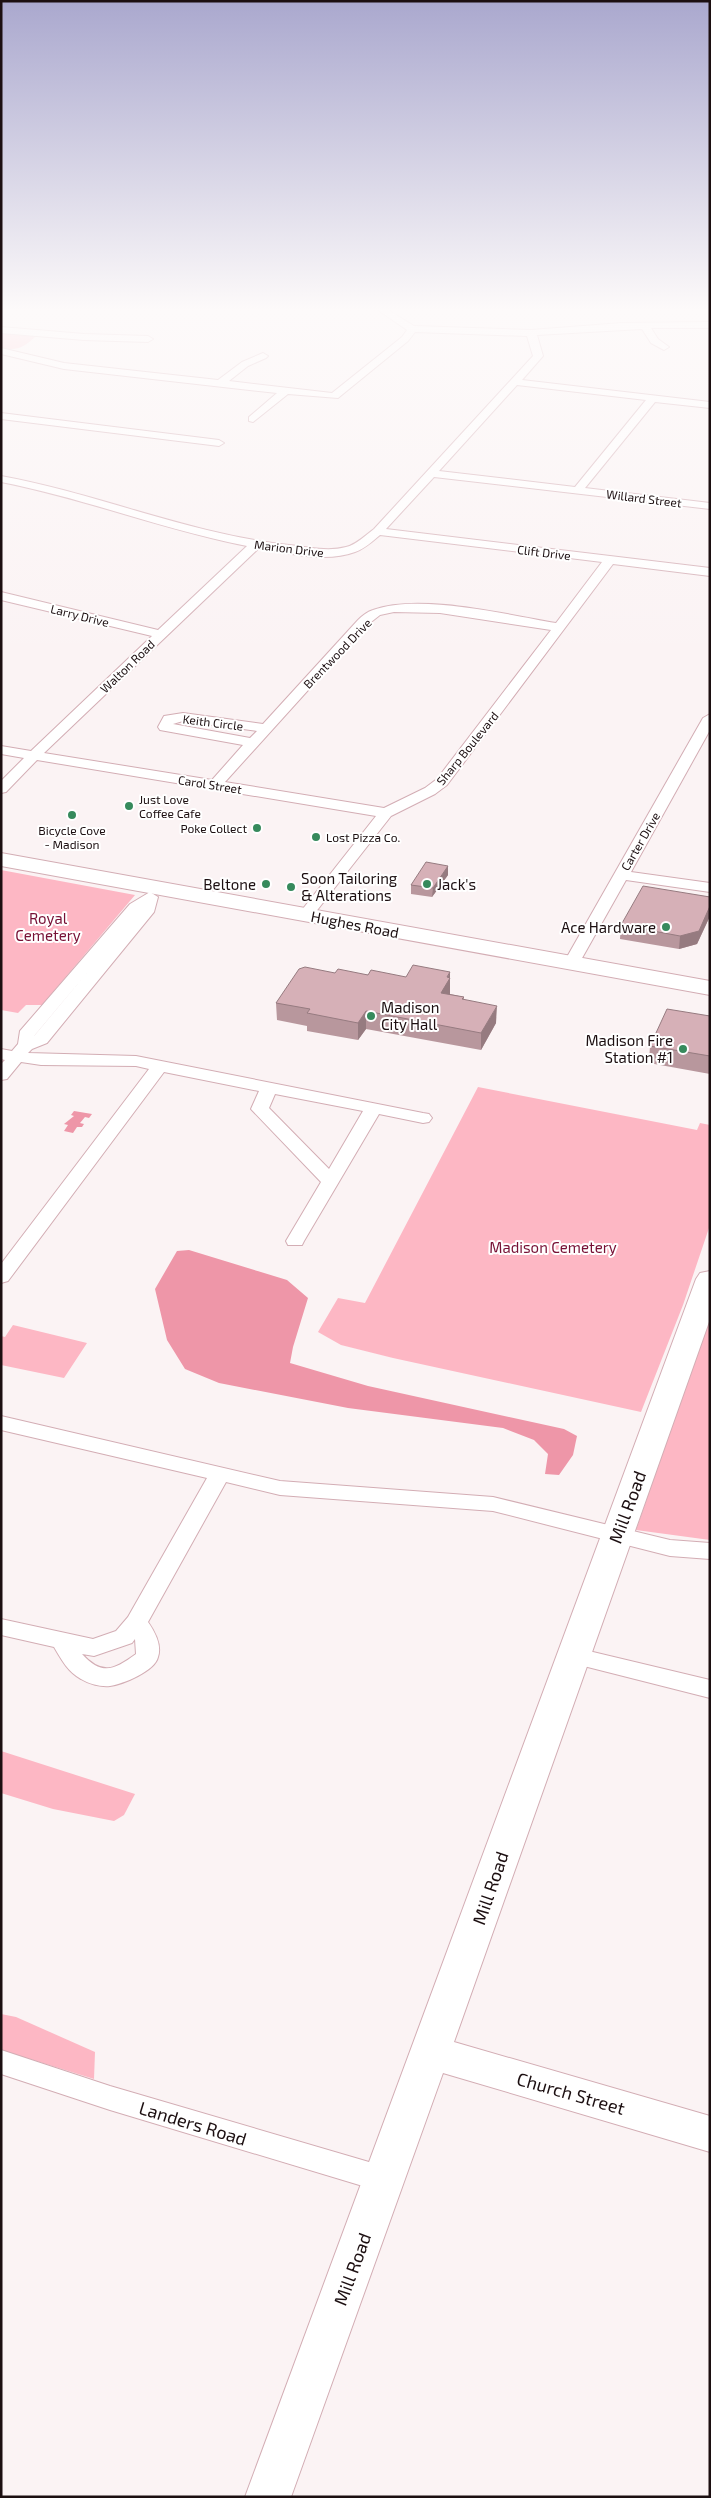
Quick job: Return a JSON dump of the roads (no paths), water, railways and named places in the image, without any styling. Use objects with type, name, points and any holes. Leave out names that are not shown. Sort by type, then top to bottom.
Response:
[{"type":"street","points":[[86,427],[218,443]]},
{"type":"street","name":"Marion Drive","points":[[1,479],[43,487],[139,517],[254,545],[329,553],[348,551],[378,531],[473,427]]},
{"type":"street","points":[[578,490],[630,427]]},
{"type":"street","name":"Willard Street","points":[[430,473],[710,506]]},
{"type":"street","name":"Clift Drive","points":[[378,531],[710,572]]},
{"type":"street","name":"Walton Road","points":[[1,789],[254,545]]},
{"type":"street","name":"Sharp Boulevard","points":[[306,915],[386,813],[430,791],[442,782],[610,560]]},
{"type":"street","name":"Larry Drive","points":[[4,599],[160,634]]},
{"type":"street","name":"Brentwood Drive","points":[[215,785],[362,623],[377,612],[397,608],[423,608],[558,627]]},
{"type":"street","name":"Keith Circle","points":[[254,743],[165,726],[168,719],[183,717],[266,728]]},
{"type":"street","name":"Carter Drive","points":[[571,964],[710,718]]},
{"type":"street","name":"Carol Street","points":[[1,750],[386,813]]},
{"type":"street","name":"Hughes Road","points":[[1,859],[154,892],[306,915],[709,989]]},
{"type":"street","points":[[621,875],[710,888]]},
{"type":"street","points":[[1,1075],[15,1052],[41,1038],[77,985],[149,909],[154,892]]},
{"type":"street","points":[[15,1052],[41,1060],[136,1061],[424,1118]]},
{"type":"street","points":[[1,1277],[160,1066]]},
{"type":"street","points":[[269,1088],[260,1109],[330,1181]]},
{"type":"street","points":[[295,1241],[373,1108]]},
{"type":"street","name":"Mill Road","points":[[268,2497],[386,2180],[572,1655],[710,1279]]},
{"type":"street","points":[[1,1422],[280,1488],[493,1504],[670,1548],[710,1551]]},
{"type":"street","points":[[1,1626],[62,1642],[94,1648],[124,1636],[136,1622],[220,1474]]},
{"type":"street","points":[[62,1642],[78,1666],[93,1676],[112,1678],[130,1672],[147,1658],[149,1646],[147,1634],[136,1622]]},
{"type":"street","points":[[572,1655],[710,1689]]},
{"type":"street","name":"Church Street","points":[[432,2053],[710,2134]]},
{"type":"street","name":"Landers Road","points":[[1,2062],[110,2098],[386,2180]]},
{"type":"place","name":"Just Love Coffee Cafe","points":[[129,806]]},
{"type":"place","name":"Bicycle Cove - Madison","points":[[72,815]]},
{"type":"place","name":"Poke Collect","points":[[257,828]]},
{"type":"place","name":"Lost Pizza Co.","points":[[316,837]]},
{"type":"place","name":"Beltone","points":[[266,884]]},
{"type":"place","name":"Jack's","points":[[427,884]]},
{"type":"place","name":"Soon Tailoring & Alterations","points":[[291,887]]},
{"type":"place","name":"Ace Hardware","points":[[666,927]]},
{"type":"place","name":"Madison City Hall","points":[[371,1016]]},
{"type":"place","name":"Madison Fire Station #1","points":[[683,1049]]},
{"type":"park label","name":"Royal Cemetery","points":[[48,926]]},
{"type":"park label","name":"Madison Cemetery","points":[[553,1247]]}]
